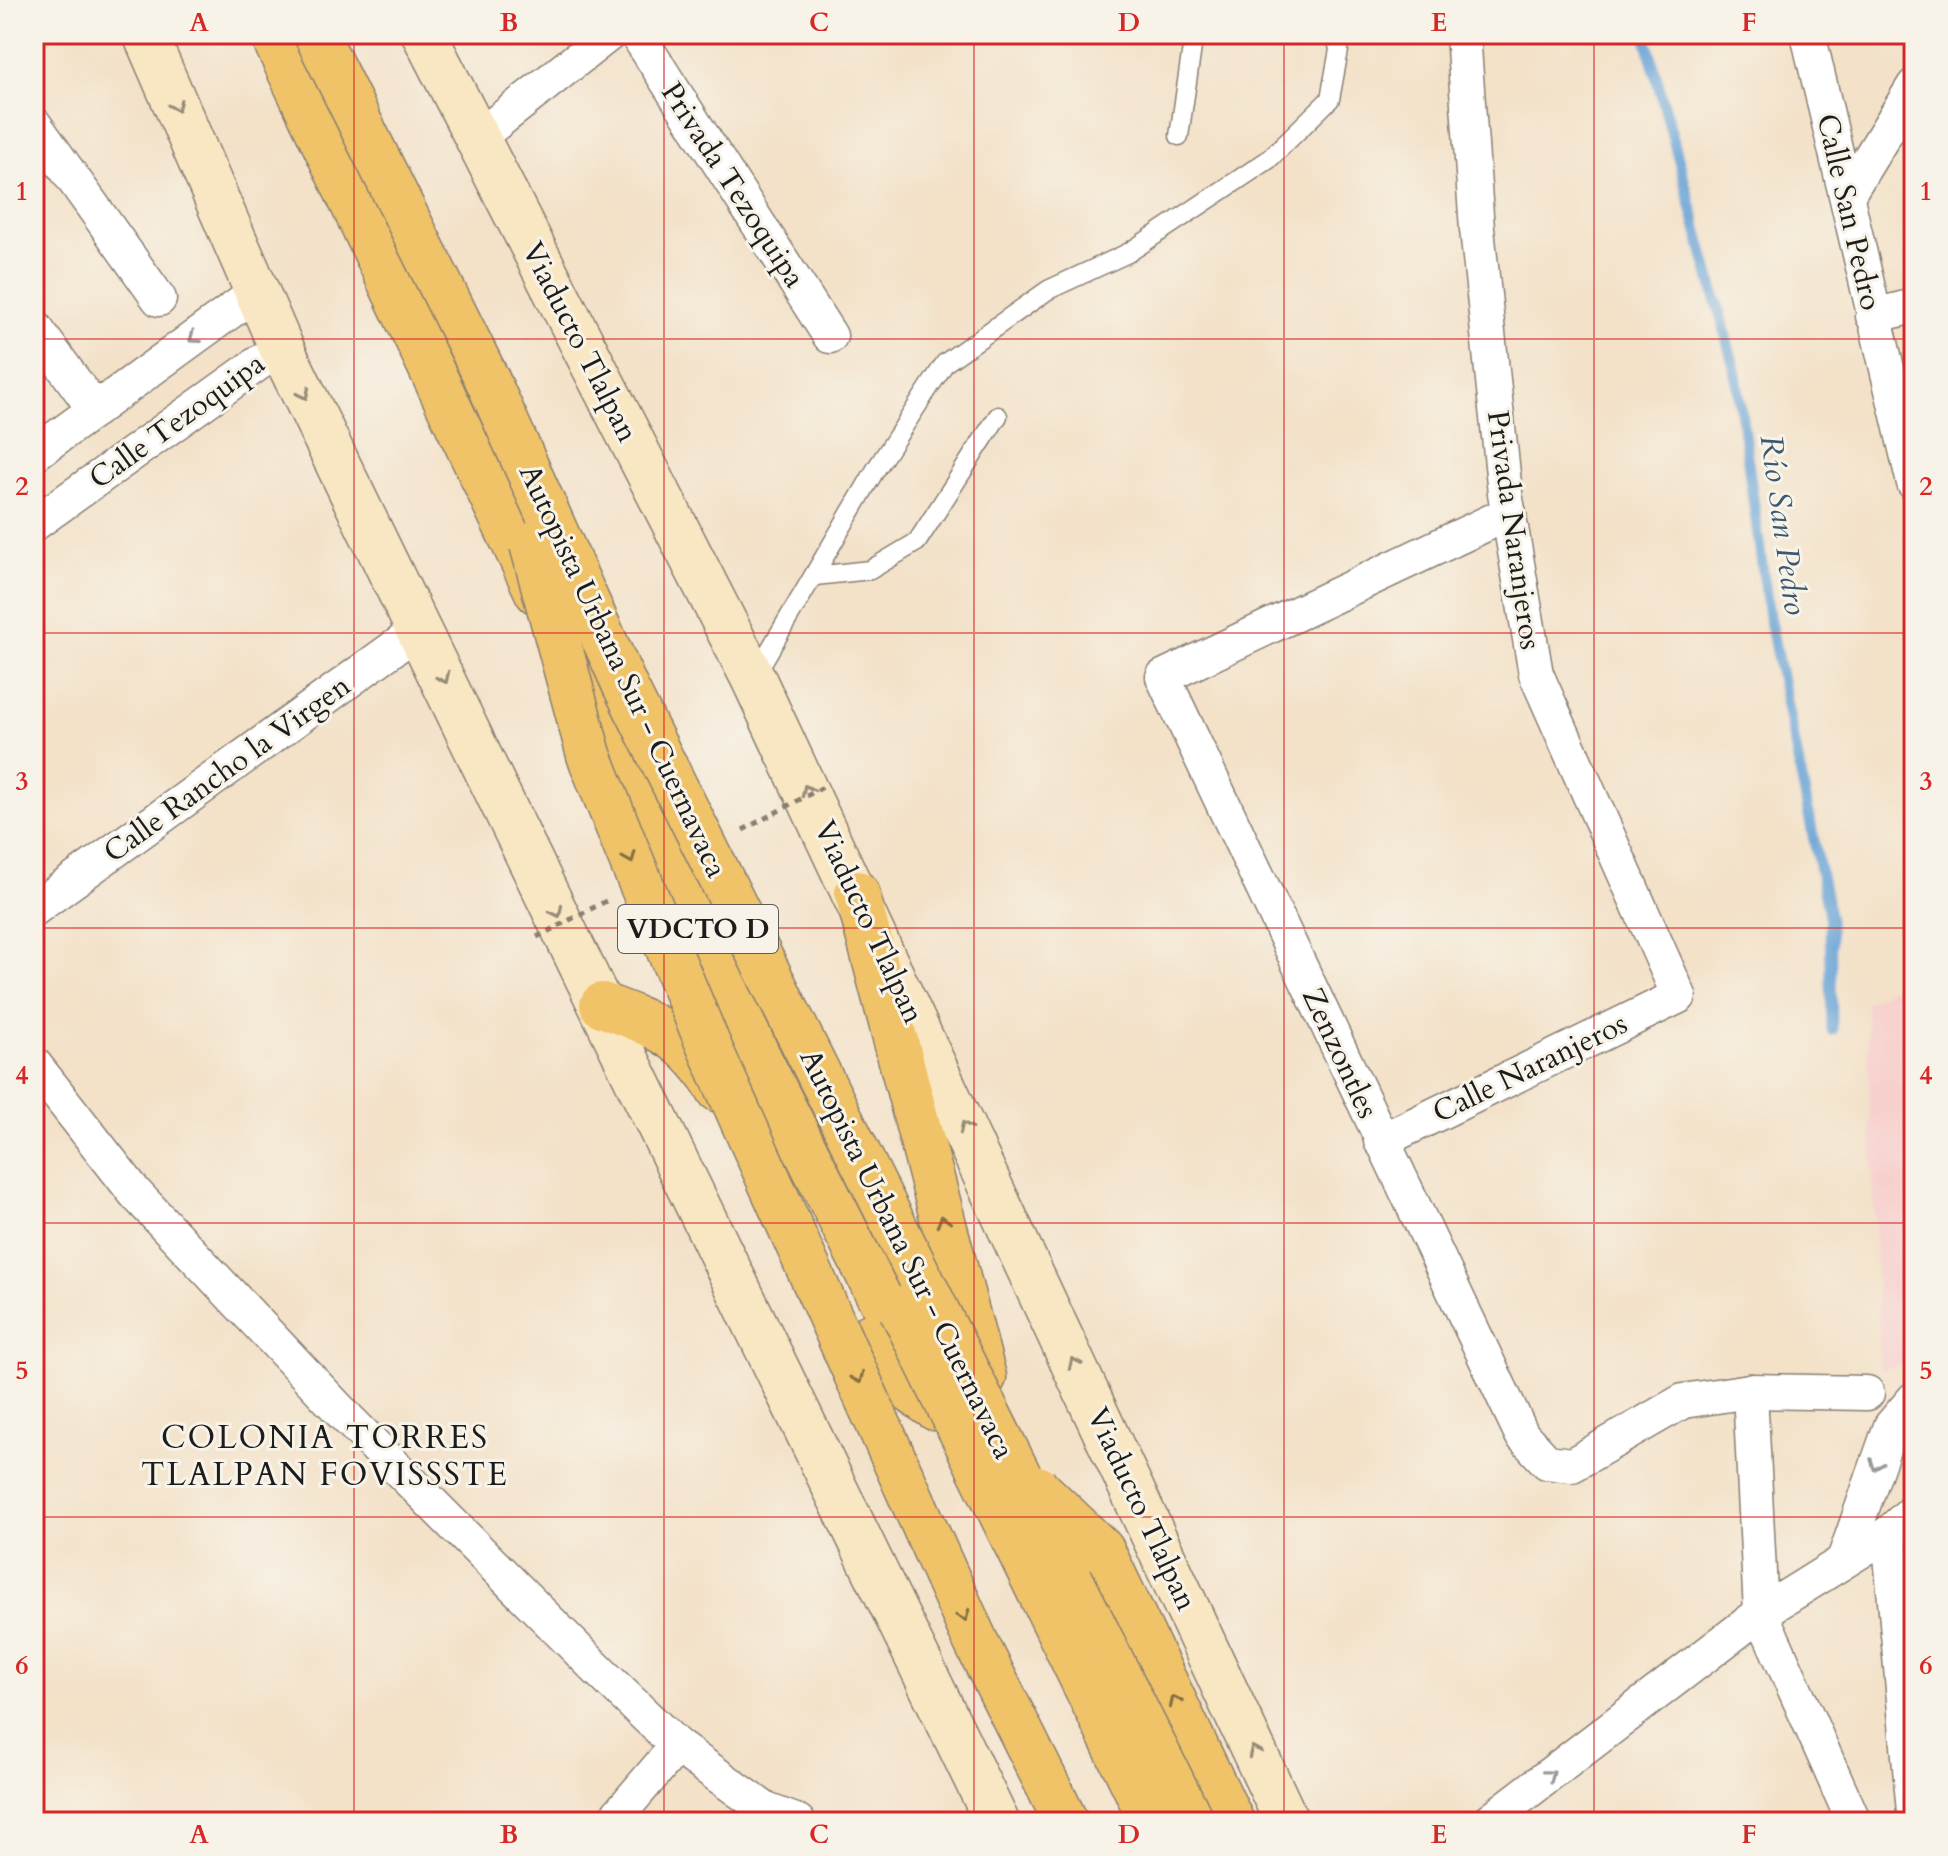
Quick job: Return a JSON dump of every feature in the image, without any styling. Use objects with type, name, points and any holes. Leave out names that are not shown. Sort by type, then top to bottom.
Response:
[{"type":"highway","name":"VDCTO D","points":[[272,34],[761,1062],[935,1408],[1130,1822]]},
{"type":"highway","name":"Autopista Urbana Sur - Cuernavaca","points":[[289,34],[532,544],[1152,1822]]},
{"type":"highway","name":"Autopista Urbana Sur - Cuernavaca","points":[[316,34],[487,379],[625,686],[1192,1822]]},
{"type":"highway","name":"VDCTO D","points":[[340,34],[814,1041],[984,1377],[1192,1822]]},
{"type":"highway","points":[[532,544],[589,755],[708,1044],[963,1613],[1066,1822]]},
{"type":"highway","points":[[857,893],[984,1377]]},
{"type":"highway","points":[[602,1005],[653,1024],[682,1041],[707,1070],[883,1359],[901,1384],[935,1408]]},
{"type":"highway","points":[[1012,1464],[1102,1550],[1232,1822]]},
{"type":"main road","points":[[145,34],[281,347],[997,1822]]},
{"type":"main road","name":"Viaducto Tlalpan","points":[[424,34],[753,678],[857,893],[1287,1822]]},
{"type":"street","points":[[476,139],[609,34]]},
{"type":"street","name":"Privada Tezoquipa","points":[[637,34],[830,336]]},
{"type":"street","name":"Privada Naranjeros","points":[[1463,34],[1477,229],[1509,513],[1536,674],[1679,996]]},
{"type":"street","name":"Calle San Pedro","points":[[1808,34],[1914,483]]},
{"type":"street","points":[[1848,194],[1914,86]]},
{"type":"street","points":[[34,124],[159,299]]},
{"type":"street","name":"Calle Tezoquipa","points":[[34,454],[257,292]]},
{"type":"street","points":[[1873,316],[1914,306]]},
{"type":"street","points":[[34,326],[95,410]]},
{"type":"street","name":"Calle Tezoquipa","points":[[34,524],[281,347]]},
{"type":"street","name":"Zenzontles","points":[[1509,513],[1163,677],[1522,1435],[1547,1462],[1572,1465],[1683,1401],[1750,1391],[1867,1393]]},
{"type":"street","name":"Calle Rancho la Virgen","points":[[34,909],[420,629]]},
{"type":"street","name":"Calle Naranjeros","points":[[1381,1141],[1679,996]]},
{"type":"street","points":[[34,1064],[135,1193],[312,1381],[677,1746],[766,1810],[798,1822]]},
{"type":"street","points":[[1750,1391],[1761,1613],[1854,1822]]},
{"type":"street","points":[[1844,1560],[1891,1426],[1914,1399]]},
{"type":"street","points":[[1488,1822],[1761,1613],[1889,1533],[1914,1510]]},
{"type":"street","points":[[1889,1533],[1914,1812]]},
{"type":"street","points":[[612,1822],[677,1746]]},
{"type":"lane","points":[[1179,136],[1194,34]]},
{"type":"lane","points":[[753,678],[876,469],[945,363],[1048,290],[1128,253],[1268,160],[1330,99],[1339,50],[1336,34]]},
{"type":"lane","points":[[815,576],[870,570],[917,542],[998,416]]},
{"type":"shaded area","points":[[1914,976],[1914,1362],[1880,1370],[1866,1003]]},
{"type":"waterway","name":"Río San Pedro","points":[[1645,34],[1736,374],[1769,616],[1830,920],[1832,1030]]},
{"type":"district","name":"COLONIA TORRES TLALPAN FOVISSSTE","points":[[325,1456]]}]
